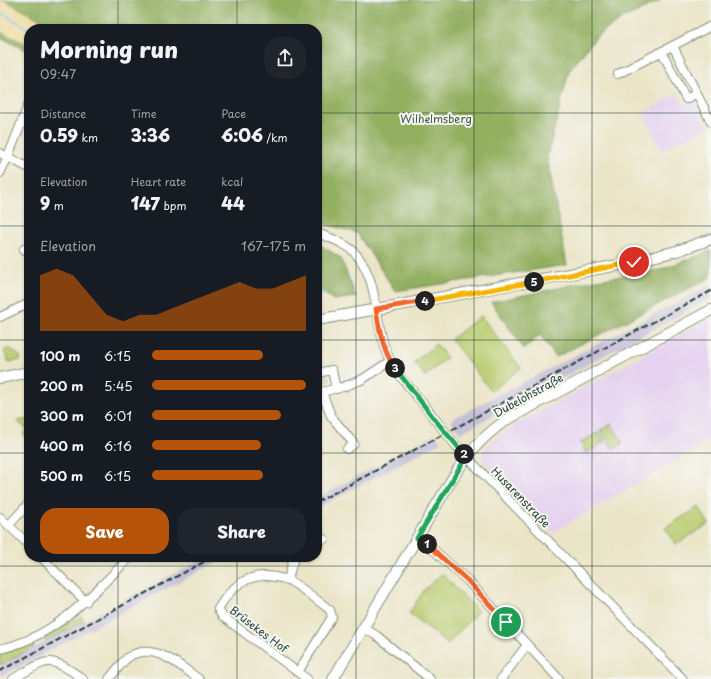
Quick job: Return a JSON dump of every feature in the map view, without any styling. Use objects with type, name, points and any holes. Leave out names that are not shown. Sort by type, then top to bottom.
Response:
[{"type":"main road","points":[[322,319],[629,264],[677,251],[711,239]]},
{"type":"main road","name":"Dubelohstraße","points":[[333,679],[467,456],[491,431],[506,420],[711,310]]},
{"type":"main road","points":[[0,378],[24,373]]},
{"type":"street","points":[[618,74],[711,26]]},
{"type":"street","points":[[673,46],[711,122]]},
{"type":"street","points":[[662,52],[686,99],[697,93]]},
{"type":"street","points":[[0,173],[24,116]]},
{"type":"street","points":[[0,153],[24,165]]},
{"type":"street","name":"Husarenstraße","points":[[322,235],[352,250],[364,264],[371,281],[378,325],[390,361],[436,421],[467,456],[683,679]]},
{"type":"street","points":[[0,317],[24,305]]},
{"type":"street","points":[[322,392],[363,379],[390,361]]},
{"type":"street","points":[[322,372],[332,370],[336,389]]},
{"type":"street","points":[[322,397],[331,416],[354,444],[347,449]]},
{"type":"street","points":[[9,525],[24,508]]},
{"type":"street","points":[[0,517],[24,540]]},
{"type":"street","points":[[417,538],[428,545],[458,570],[559,679]]},
{"type":"street","points":[[46,562],[86,602]]},
{"type":"street","points":[[0,649],[12,646],[53,627],[86,602],[125,562]]},
{"type":"street","points":[[288,580],[293,562]]},
{"type":"street","name":"Brüsekes Hof","points":[[298,672],[332,617],[330,610],[288,580],[270,576],[248,578],[236,585],[218,609],[222,616],[307,679]]},
{"type":"street","points":[[364,628],[377,636],[430,679]]},
{"type":"street","points":[[501,679],[527,645]]},
{"type":"street","points":[[110,679],[123,662],[130,656],[145,651],[152,651],[167,657],[199,679]]},
{"type":"street","points":[[13,679],[39,664],[49,661],[66,666],[83,679]]},
{"type":"shaded area","points":[[678,93],[684,105],[691,102],[695,103],[708,127],[662,150],[643,113]]},
{"type":"shaded area","points":[[711,285],[711,298],[460,433],[450,420]]},
{"type":"shaded area","points":[[711,318],[711,440],[552,533],[483,461],[482,456],[484,449],[495,438],[510,428]]},
{"type":"shaded area","points":[[436,434],[441,442],[322,505],[322,495]]},
{"type":"shaded area","points":[[197,562],[217,562],[0,677],[0,666]]},
{"type":"green space","name":"Wilhelmsberg","points":[[4,0],[661,0],[622,19],[598,35],[569,71],[547,157],[567,265],[395,291],[357,233],[322,223],[322,24],[49,24]]},
{"type":"green space","points":[[0,32],[24,43],[24,49],[0,37]]},
{"type":"green space","points":[[322,246],[341,258],[356,297],[334,300],[322,292]]},
{"type":"green space","points":[[711,251],[711,277],[556,357],[540,335],[524,349],[491,302],[591,281],[659,270]]},
{"type":"green space","points":[[481,316],[521,368],[491,391],[451,339]]},
{"type":"green space","points":[[436,344],[447,358],[425,376],[414,362]]},
{"type":"green space","points":[[9,348],[21,357],[20,360],[9,362],[4,351]]},
{"type":"green space","points":[[322,375],[329,376],[330,381],[322,383]]},
{"type":"green space","points":[[24,420],[24,427],[17,421]]},
{"type":"green space","points":[[611,424],[623,443],[613,449],[601,430]]},
{"type":"green space","points":[[599,432],[605,441],[586,453],[580,443]]},
{"type":"green space","points":[[699,507],[709,524],[676,544],[665,528]]},
{"type":"green space","points":[[442,574],[478,611],[448,644],[409,613],[425,589]]},
{"type":"green space","points":[[81,616],[84,621],[45,641],[44,638]]},
{"type":"green space","points":[[33,644],[34,647],[0,665],[0,653]]},
{"type":"sand","points":[[0,0],[4,0],[49,24],[24,24],[24,43],[0,32]]},
{"type":"waterway","points":[[0,12],[24,26]]},
{"type":"railway","points":[[322,499],[711,291]]},
{"type":"railway","points":[[0,671],[204,562]]},
{"type":"route","points":[[506,622],[458,570],[428,545],[417,538],[467,456],[459,449],[436,421],[390,361],[378,325],[376,309],[583,273],[634,262]]}]
